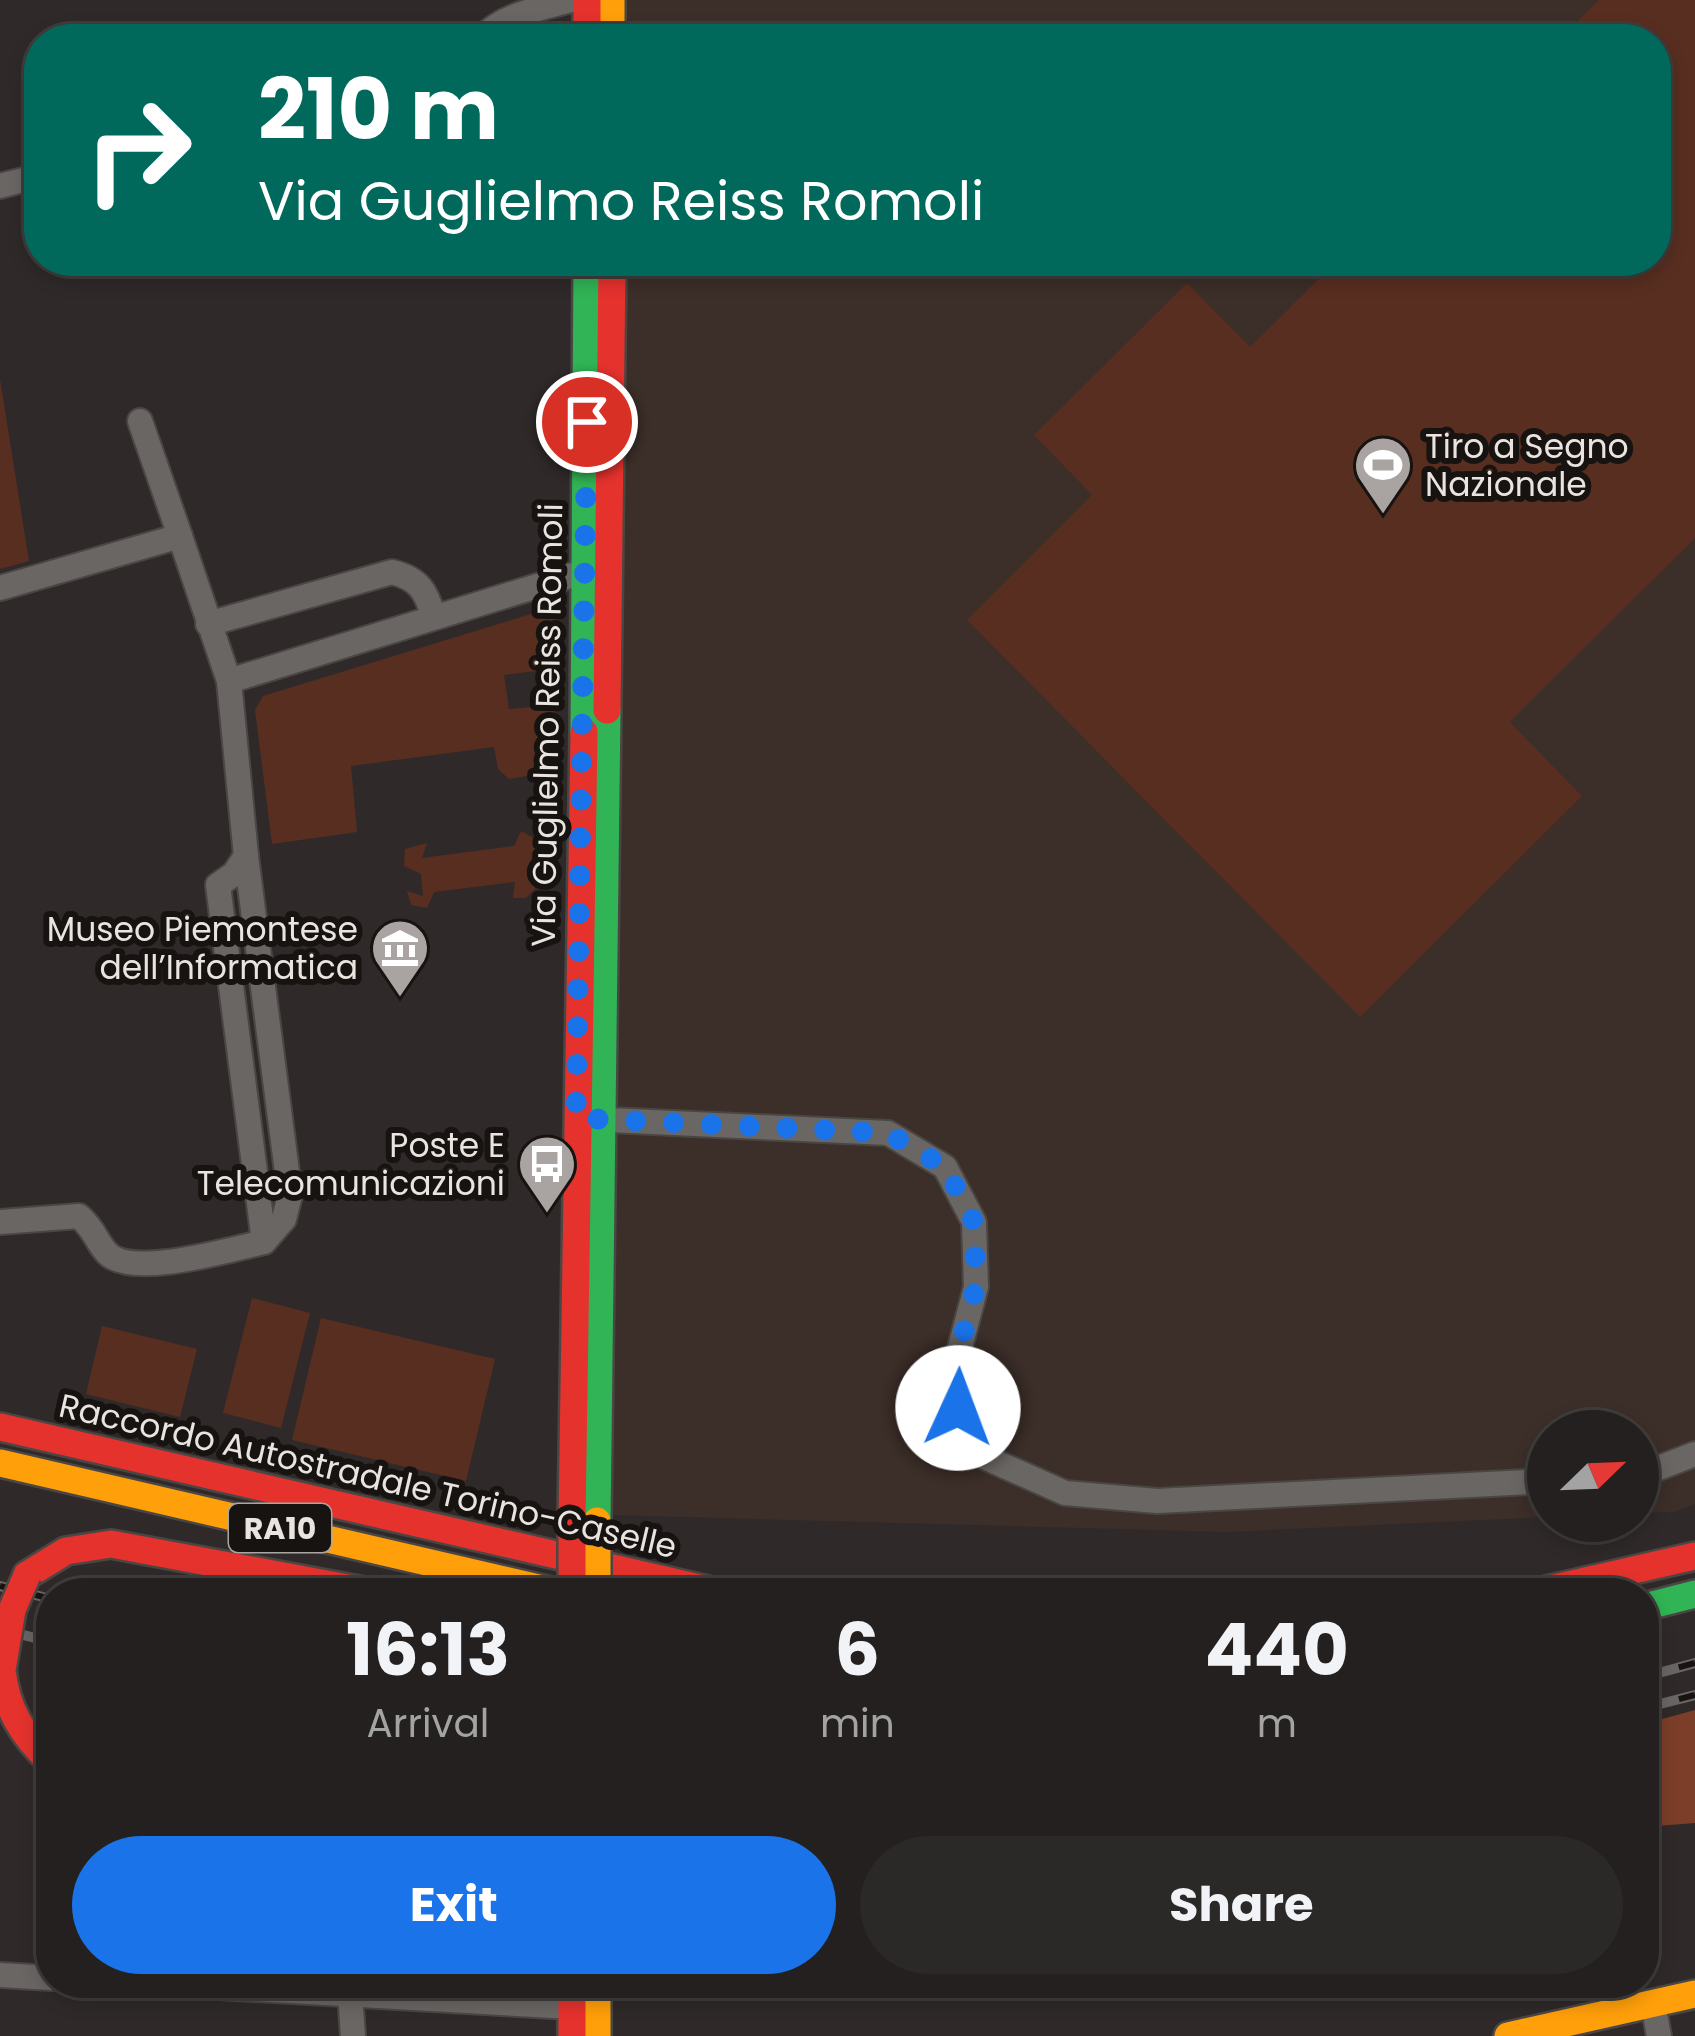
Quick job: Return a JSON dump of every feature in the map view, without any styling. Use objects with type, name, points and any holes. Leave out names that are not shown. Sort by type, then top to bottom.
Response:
[{"type":"main road","name":"Via Guglielmo Reiss Romoli","points":[[588,276],[598,568]]},
{"type":"main road","name":"Via Guglielmo Reiss Romoli","points":[[575,1578],[585,1520],[598,568],[610,276]]},
{"type":"main road","name":"RA10","points":[[0,1410],[247,1483]]},
{"type":"main road","name":"Raccordo Autostradale Torino-Caselle","points":[[0,1427],[656,1578]]},
{"type":"main road","name":"RA10","points":[[0,1463],[495,1578]]},
{"type":"main road","name":"Via Guglielmo Reiss Romoli","points":[[585,1520],[595,1578]]},
{"type":"main road","name":"RA10","points":[[0,1603],[27,1575],[65,1550],[111,1544],[294,1578]]},
{"type":"main road","points":[[1599,1578],[1695,1556]]},
{"type":"main road","points":[[27,1575],[12,1610],[2,1670],[3,1689],[20,1731],[36,1747]]},
{"type":"main road","points":[[1659,1602],[1695,1594]]},
{"type":"main road","points":[[1508,2036],[1695,1994]]},
{"type":"main road","points":[[572,2036],[587,2003]]},
{"type":"street","points":[[497,24],[571,0]]},
{"type":"street","points":[[0,1222],[79,1216],[96,1232],[106,1253],[124,1263],[146,1265],[264,1243],[284,1219],[290,1195],[245,856],[229,681],[140,421]]},
{"type":"street","points":[[0,588],[180,536]]},
{"type":"street","points":[[229,681],[598,568]]},
{"type":"street","points":[[208,624],[392,572],[406,575],[425,590],[434,617]]},
{"type":"street","points":[[588,1119],[888,1133],[945,1167],[974,1222],[976,1287],[959,1351],[958,1408],[982,1456],[1065,1493],[1157,1501],[1527,1481]]},
{"type":"street","points":[[1659,1468],[1695,1454]]},
{"type":"street","points":[[0,1975],[36,1977]]},
{"type":"street","points":[[350,1998],[353,2036]]},
{"type":"street","points":[[455,1998],[587,2003]]},
{"type":"street","points":[[1653,2004],[1659,2036]]},
{"type":"shaded area","points":[[623,0],[1695,0],[1695,1504],[1659,1512],[1659,1410],[1527,1410],[1527,1518],[1227,1532],[610,1515],[621,276],[1671,276],[1671,24],[623,24]]},
{"type":"shaded area","name":"Tiro a Segno Nazionale","points":[[1599,0],[1695,0],[1695,538],[1510,722],[1582,796],[1360,1017],[967,620],[1092,495],[1034,435],[1187,283],[1250,347],[1322,276],[1671,276],[1671,24],[1575,24]]},
{"type":"shaded area","points":[[0,379],[29,561],[0,569]]},
{"type":"shaded area","points":[[557,606],[560,668],[504,675],[509,709],[555,705],[556,771],[509,779],[498,769],[494,747],[351,766],[357,832],[272,844],[255,710],[263,696]]},
{"type":"shaded area","points":[[521,831],[537,840],[535,889],[526,898],[513,898],[515,882],[434,892],[427,908],[411,905],[407,891],[423,896],[421,874],[404,866],[405,849],[427,843],[422,858],[514,846]]},
{"type":"shaded area","points":[[252,1298],[310,1313],[281,1428],[223,1413]]},
{"type":"shaded area","points":[[321,1318],[495,1359],[466,1481],[292,1440]]},
{"type":"shaded area","points":[[102,1326],[197,1349],[180,1417],[86,1394]]},
{"type":"shaded area","points":[[1695,1710],[1695,1823],[1659,1826],[1659,1720]]},
{"type":"railway","points":[[0,1586],[36,1595]]},
{"type":"railway","points":[[0,1629],[36,1638]]},
{"type":"railway","points":[[1659,1673],[1695,1663]]},
{"type":"railway","points":[[1659,1704],[1695,1695]]},
{"type":"traffic: fast","points":[[584,732],[587,276]]},
{"type":"traffic: fast","points":[[597,1521],[607,710]]},
{"type":"traffic: fast","points":[[1659,1603],[1695,1594]]},
{"type":"traffic: slow","points":[[611,0],[611,24]]},
{"type":"traffic: slow","points":[[0,1463],[495,1578]]},
{"type":"traffic: slow","points":[[597,1521],[597,1578]]},
{"type":"traffic: slow","points":[[1508,2036],[1695,1994]]},
{"type":"traffic: slow","points":[[597,1998],[597,2036]]},
{"type":"traffic: jam","points":[[587,0],[587,24]]},
{"type":"traffic: jam","points":[[607,710],[612,276]]},
{"type":"traffic: jam","points":[[572,1520],[584,732]]},
{"type":"traffic: jam","points":[[0,1427],[656,1578]]},
{"type":"traffic: jam","points":[[572,1520],[572,1578]]},
{"type":"traffic: jam","points":[[27,1575],[66,1551],[111,1544],[294,1578]]},
{"type":"traffic: jam","points":[[1599,1578],[1695,1556]]},
{"type":"traffic: jam","points":[[2,1670],[12,1610],[27,1575]]},
{"type":"traffic: jam","points":[[2,1670],[7,1697],[36,1746]]},
{"type":"traffic: jam","points":[[572,1998],[572,2036]]},
{"type":"place","name":"Tiro a Segno Nazionale","points":[[1383,516]]},
{"type":"place","name":"Museo Piemontese dell’Informatica","points":[[400,999]]},
{"type":"place","name":"Poste E Telecomunicazioni","points":[[547,1215]]},
{"type":"route","points":[[587,422],[576,1118],[888,1133],[945,1167],[974,1222],[976,1287],[959,1351],[958,1408]]}]
